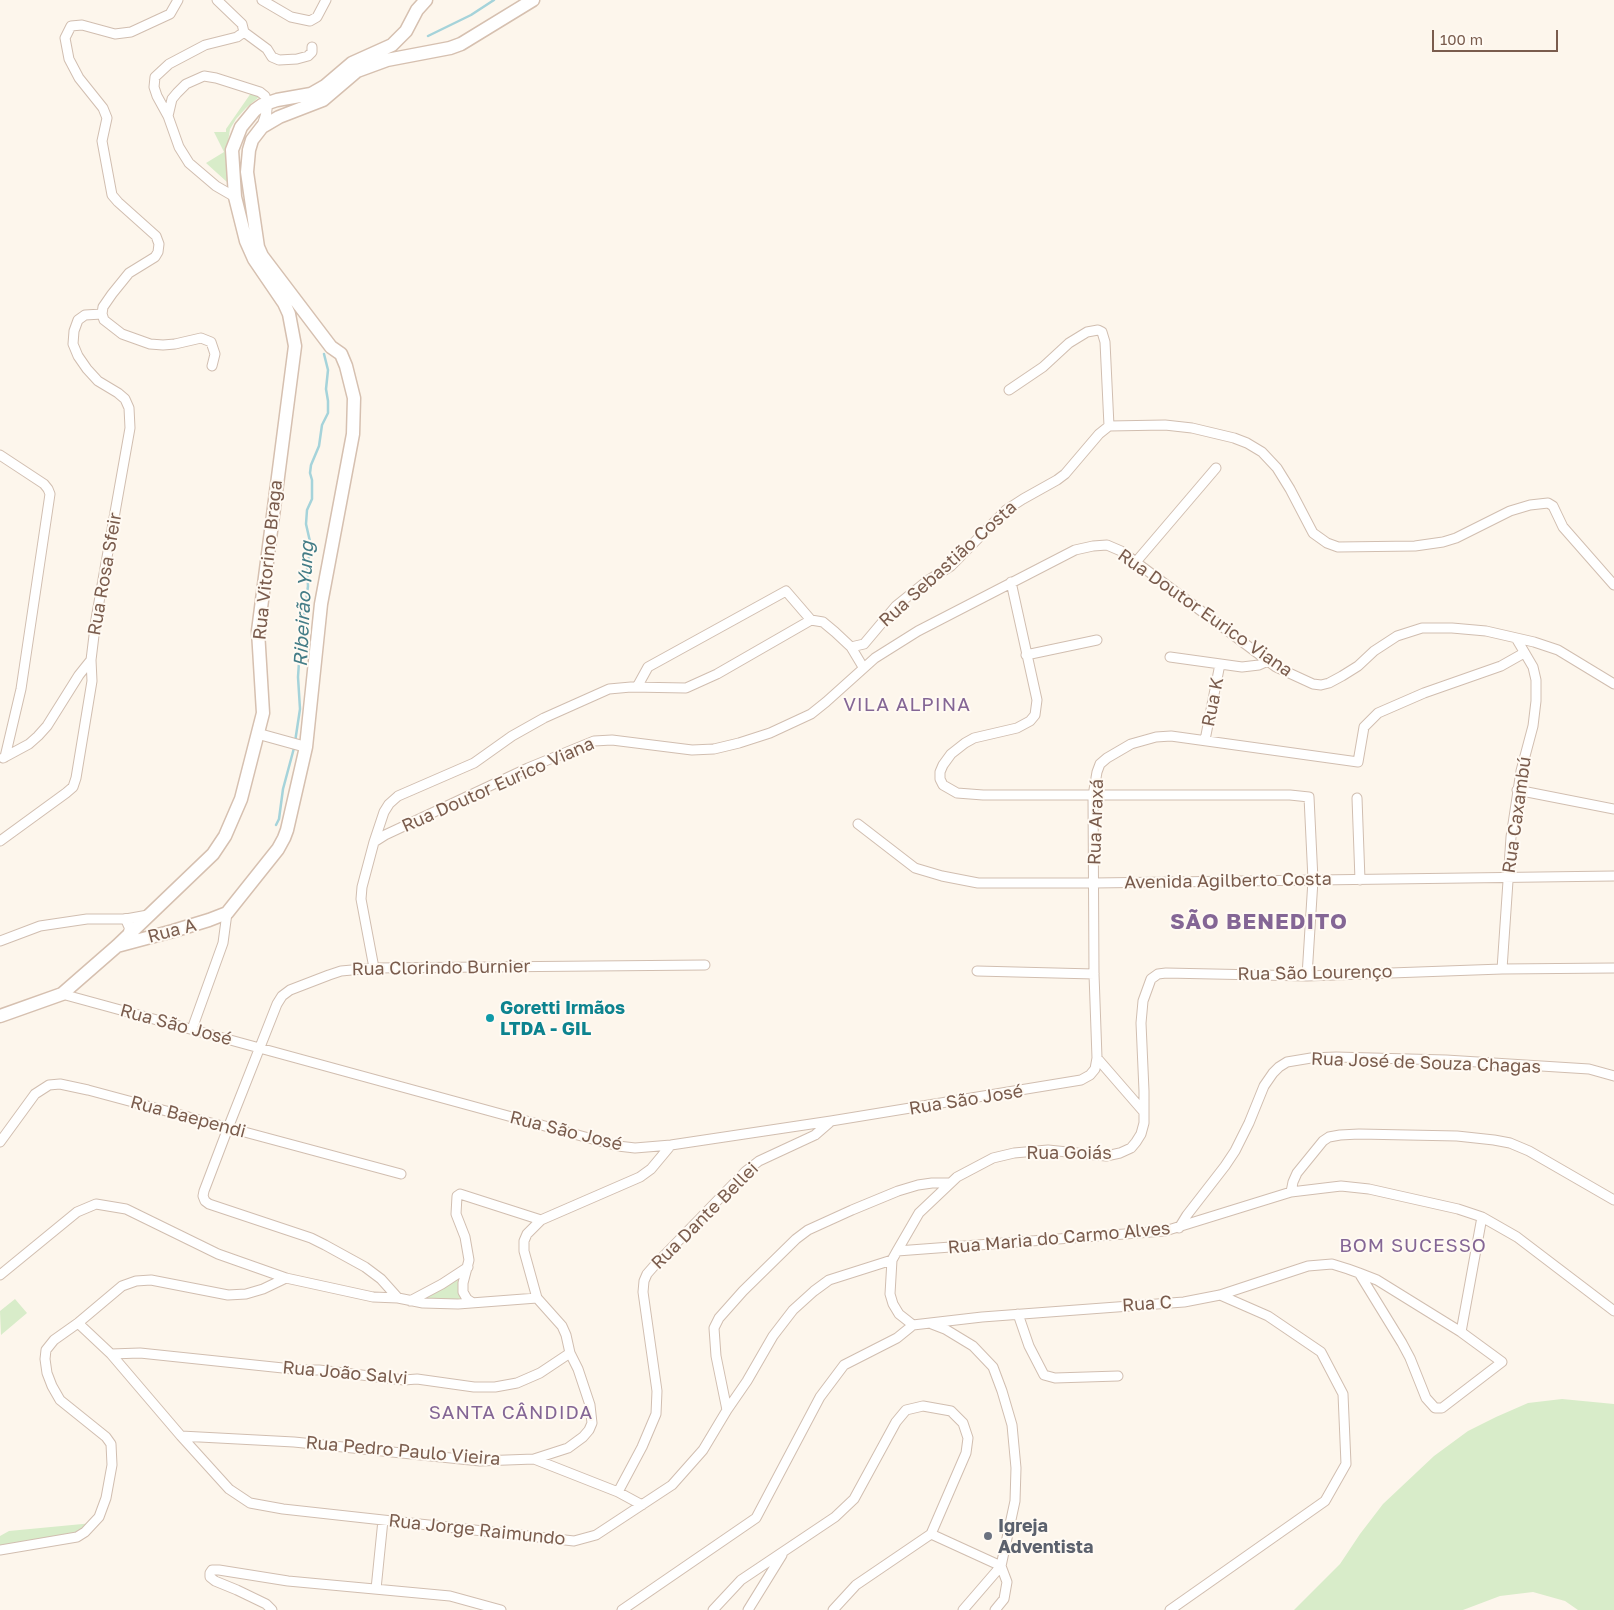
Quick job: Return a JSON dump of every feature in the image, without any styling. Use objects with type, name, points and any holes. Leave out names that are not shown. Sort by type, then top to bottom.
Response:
[{"type":"main road","points":[[266,104],[276,100],[311,94],[325,86],[352,63],[392,45],[406,31],[417,10],[426,0]]},
{"type":"main road","points":[[227,913],[278,849],[287,830],[303,746],[321,604],[353,434],[354,398],[341,354],[330,347],[262,256],[256,240],[247,172],[252,140],[262,127],[279,117],[323,100],[357,71],[387,60],[450,48],[461,44],[533,0]]},
{"type":"main road","name":"Rua Vitorino Braga","points":[[0,1016],[62,994],[117,946],[213,854],[225,836],[242,799],[262,713],[263,698],[258,631],[295,346],[289,314],[276,290],[254,259],[246,241],[235,197],[232,150],[237,135],[245,121],[255,110],[266,104]]},
{"type":"main road","name":"Rua A","points":[[117,946],[209,920],[227,913]]},
{"type":"street","points":[[178,0],[170,14],[130,32],[115,34],[82,25],[71,26],[65,38],[69,59],[79,78],[103,108],[107,118],[102,141],[112,195],[156,236],[159,244],[155,257],[129,273],[106,302],[102,314],[104,320],[122,334],[150,344],[163,345],[201,338],[211,342],[215,354],[212,366]]},
{"type":"street","points":[[217,0],[242,24],[244,32],[267,49],[272,57],[279,60],[297,59],[308,56],[312,52],[312,47]]},
{"type":"street","points":[[262,0],[291,17],[310,21],[317,17],[326,0]]},
{"type":"street","points":[[235,197],[216,186],[189,163],[179,147],[168,116],[156,96],[154,87],[155,77],[158,72],[169,64],[205,45],[238,37],[244,32]]},
{"type":"street","points":[[168,116],[172,99],[177,93],[186,84],[204,76],[260,92],[264,96],[266,104],[266,116],[262,127]]},
{"type":"street","name":"Rua Rosa Sfeir","points":[[0,841],[66,793],[73,786],[76,778],[92,681],[91,660],[96,619],[130,428],[129,408],[125,400],[118,393],[98,381],[78,356],[73,344],[72,337],[78,320],[85,315],[102,314]]},
{"type":"street","points":[[1010,390],[1043,367],[1069,343],[1087,332],[1098,330],[1102,332],[1105,342],[1109,426],[1156,425],[1192,428],[1234,438],[1262,452],[1277,468],[1313,533],[1327,543],[1338,547],[1361,548],[1415,546],[1443,542],[1456,538],[1510,511],[1543,502],[1553,506],[1563,527],[1614,585]]},
{"type":"street","name":"Rua Sebastião Costa","points":[[864,644],[896,606],[951,566],[1006,510],[1061,477],[1099,434],[1109,426]]},
{"type":"street","points":[[0,455],[44,484],[50,494],[22,689],[3,758]]},
{"type":"street","points":[[1135,563],[1216,468]]},
{"type":"street","name":"Rua Doutor Eurico Viana","points":[[374,842],[385,835],[528,768],[594,741],[612,740],[692,750],[714,749],[770,733],[811,714],[863,667],[918,631],[1075,550],[1093,546],[1107,545],[1121,551],[1282,671],[1313,684],[1329,683],[1342,676],[1397,636],[1422,628],[1452,628],[1486,631],[1534,642],[1558,650],[1614,684]]},
{"type":"street","points":[[1011,582],[1037,700],[1035,715],[1017,728],[974,738],[951,754],[940,772],[940,779],[945,787],[956,793],[1093,796],[1309,796],[1313,880],[1307,976]]},
{"type":"street","points":[[637,687],[648,667],[786,591],[812,620],[823,622],[850,648],[863,667]]},
{"type":"street","points":[[374,968],[361,899],[362,887],[384,812],[389,804],[398,796],[474,763],[512,736],[609,689],[637,687],[686,688],[717,674],[812,620]]},
{"type":"street","name":"Rua Caxambú","points":[[1502,969],[1508,878],[1517,790],[1533,726],[1536,702],[1536,680],[1533,667],[1516,638]]},
{"type":"street","points":[[1026,655],[1097,640]]},
{"type":"street","points":[[850,648],[864,644],[875,658]]},
{"type":"street","name":"Rua Araxá","points":[[1097,1058],[1094,974],[1093,796],[1100,764],[1131,744],[1163,737],[1205,740],[1358,762],[1364,727],[1378,714],[1424,693],[1501,666],[1524,653]]},
{"type":"street","points":[[1170,657],[1242,667],[1259,665],[1268,660]]},
{"type":"street","points":[[3,758],[29,744],[47,726],[79,675],[91,660]]},
{"type":"street","name":"Rua K","points":[[1205,740],[1220,664]]},
{"type":"street","points":[[258,734],[303,746]]},
{"type":"street","points":[[1517,790],[1614,808]]},
{"type":"street","points":[[1357,798],[1360,880]]},
{"type":"street","name":"Avenida Agilberto Costa","points":[[858,824],[915,868],[942,876],[978,882],[1094,883],[1614,876]]},
{"type":"street","points":[[192,1030],[222,943],[227,913]]},
{"type":"street","points":[[126,918],[130,928],[128,936]]},
{"type":"street","points":[[0,942],[40,926],[87,919],[146,918],[150,937]]},
{"type":"street","points":[[209,920],[224,933]]},
{"type":"street","name":"Rua Clorindo Burnier","points":[[398,1298],[381,1279],[365,1267],[325,1245],[311,1238],[209,1204],[203,1196],[228,1128],[277,1004],[282,996],[341,971],[374,968],[705,965]]},
{"type":"street","name":"Rua São Lourenço","points":[[1144,1111],[1141,1023],[1143,1000],[1151,979],[1158,974],[1307,976],[1502,969],[1614,968]]},
{"type":"street","points":[[978,971],[1094,974]]},
{"type":"street","name":"Rua São José","points":[[62,994],[618,1146],[647,1148],[832,1121],[1081,1080],[1090,1075],[1095,1069],[1097,1058]]},
{"type":"street","name":"Rua José de Souza Chagas","points":[[1179,1228],[1235,1151],[1264,1086],[1279,1066],[1287,1062],[1311,1058],[1336,1057],[1446,1060],[1589,1069],[1614,1076]]},
{"type":"street","points":[[1097,1058],[1144,1111]]},
{"type":"street","name":"Rua Baependi","points":[[0,1142],[35,1094],[49,1085],[60,1084],[401,1174]]},
{"type":"street","name":"Rua Goiás","points":[[913,1325],[899,1314],[893,1304],[890,1294],[892,1260],[919,1213],[949,1183],[972,1168],[993,1158],[1014,1153],[1048,1150],[1106,1156],[1120,1153],[1131,1148],[1141,1134],[1144,1123],[1144,1111]]},
{"type":"street","name":"Rua Dante Bellei","points":[[618,1492],[642,1447],[656,1414],[657,1391],[643,1292],[647,1274],[746,1171],[759,1161],[815,1135],[832,1121]]},
{"type":"street","points":[[1291,1192],[1292,1182],[1297,1173],[1323,1141],[1329,1137],[1359,1134],[1457,1136],[1510,1143],[1529,1151],[1614,1200]]},
{"type":"street","name":"Rua Pedro Paulo Vieira","points":[[181,1436],[294,1442],[480,1461],[534,1459],[568,1448],[583,1437],[592,1423],[590,1405],[562,1326],[537,1298],[524,1250],[524,1241],[527,1234],[542,1220],[640,1177],[650,1169],[671,1145]]},
{"type":"street","points":[[727,1410],[716,1356],[714,1328],[719,1318],[743,1291],[796,1238],[808,1230],[898,1191],[918,1185],[949,1183]]},
{"type":"street","name":"Rua Maria do Carmo Alves","points":[[897,1251],[1165,1231],[1291,1192],[1341,1186],[1369,1189],[1449,1207],[1482,1217],[1517,1237],[1614,1311]]},
{"type":"street","points":[[473,1303],[467,1299],[463,1292],[463,1283],[468,1267],[468,1251],[456,1214],[457,1196],[460,1194],[542,1220]]},
{"type":"street","points":[[0,1275],[77,1212],[96,1204],[126,1209],[218,1254],[286,1278],[380,1298],[398,1298],[410,1301],[458,1304],[537,1298]]},
{"type":"street","points":[[1461,1332],[1482,1217]]},
{"type":"street","name":"Rua Jorge Raimundo","points":[[78,1323],[111,1354],[229,1489],[250,1503],[283,1509],[574,1541],[596,1534],[672,1485],[703,1450],[727,1410],[748,1381],[773,1336],[793,1310],[814,1291],[829,1280],[892,1260]]},
{"type":"street","name":"Rua C","points":[[930,1323],[982,1316],[1184,1302],[1220,1295],[1308,1266],[1332,1264],[1358,1273],[1377,1280],[1461,1332],[1502,1362],[1442,1408],[1435,1408],[1426,1398],[1402,1343],[1358,1273]]},
{"type":"street","points":[[410,1301],[442,1284],[468,1267]]},
{"type":"street","points":[[0,1550],[77,1537],[85,1532],[99,1517],[106,1498],[112,1465],[111,1444],[106,1437],[60,1400],[52,1386],[46,1373],[46,1350],[54,1340],[78,1323],[122,1286],[136,1281],[151,1280],[228,1295],[246,1294],[263,1289],[286,1278]]},
{"type":"street","points":[[1170,1610],[1325,1501],[1346,1464],[1343,1394],[1320,1352],[1268,1316],[1220,1295]]},
{"type":"street","points":[[1018,1314],[1029,1346],[1044,1376],[1055,1378],[1118,1376]]},
{"type":"street","points":[[622,1610],[756,1518],[820,1397],[844,1365],[897,1338],[913,1325],[930,1323],[945,1329],[973,1346],[993,1367],[1012,1425],[1016,1476],[1015,1501],[1001,1566],[964,1610]]},
{"type":"street","name":"Rua João Salvi","points":[[111,1354],[140,1353],[404,1380],[417,1379],[474,1387],[495,1387],[518,1382],[540,1373],[570,1353]]},
{"type":"street","points":[[713,1610],[741,1580],[784,1553],[835,1517],[854,1499],[896,1422],[906,1410],[923,1406],[951,1411],[964,1423],[968,1438],[966,1454],[931,1534],[856,1585],[833,1610]]},
{"type":"street","points":[[534,1459],[618,1492],[642,1505]]},
{"type":"street","points":[[376,1589],[383,1520]]},
{"type":"street","points":[[931,1534],[1001,1566],[1007,1582],[1004,1599],[994,1610]]},
{"type":"street","points":[[748,1610],[784,1553]]},
{"type":"street","points":[[272,1610],[266,1604],[215,1581],[210,1577],[212,1570],[288,1581],[450,1596],[501,1610]]},
{"type":"green space","points":[[251,93],[259,97],[236,119],[230,129],[227,148],[229,181],[227,182],[206,163],[224,152],[214,132],[226,132],[226,129]]},
{"type":"green space","points":[[461,1276],[465,1301],[421,1300]]},
{"type":"green space","points":[[15,1299],[27,1313],[1,1335],[0,1311]]},
{"type":"green space","points":[[1562,1399],[1614,1404],[1614,1610],[1578,1610],[1565,1601],[1533,1592],[1500,1596],[1463,1610],[1294,1610],[1340,1564],[1383,1504],[1434,1456],[1468,1431],[1496,1417],[1528,1403]]},
{"type":"green space","points":[[93,1523],[85,1532],[0,1550],[0,1536],[9,1531]]},
{"type":"waterway","name":"Ribeirão Yung","points":[[428,36],[471,15],[494,0]]},
{"type":"waterway","name":"Ribeirão Yung","points":[[295,742],[300,709],[298,677],[300,647],[308,586],[307,567],[311,546],[306,524],[307,510],[312,499],[310,473],[311,465],[319,446],[322,425],[328,413],[326,389],[328,370],[324,354]]},
{"type":"waterway","name":"Ribeirão Yung","points":[[276,825],[279,819],[283,789],[294,748]]},
{"type":"place","name":"Goretti Irmãos LTDA - GIL","points":[[490,1018]]},
{"type":"place","name":"Igreja Adventista","points":[[988,1536]]},
{"type":"district","name":"VILA ALPINA","points":[[907,705]]},
{"type":"district","name":"SÃO BENEDITO","points":[[1259,922]]},
{"type":"district","name":"BOM SUCESSO","points":[[1413,1246]]},
{"type":"district","name":"SANTA CÂNDIDA","points":[[511,1413]]}]
